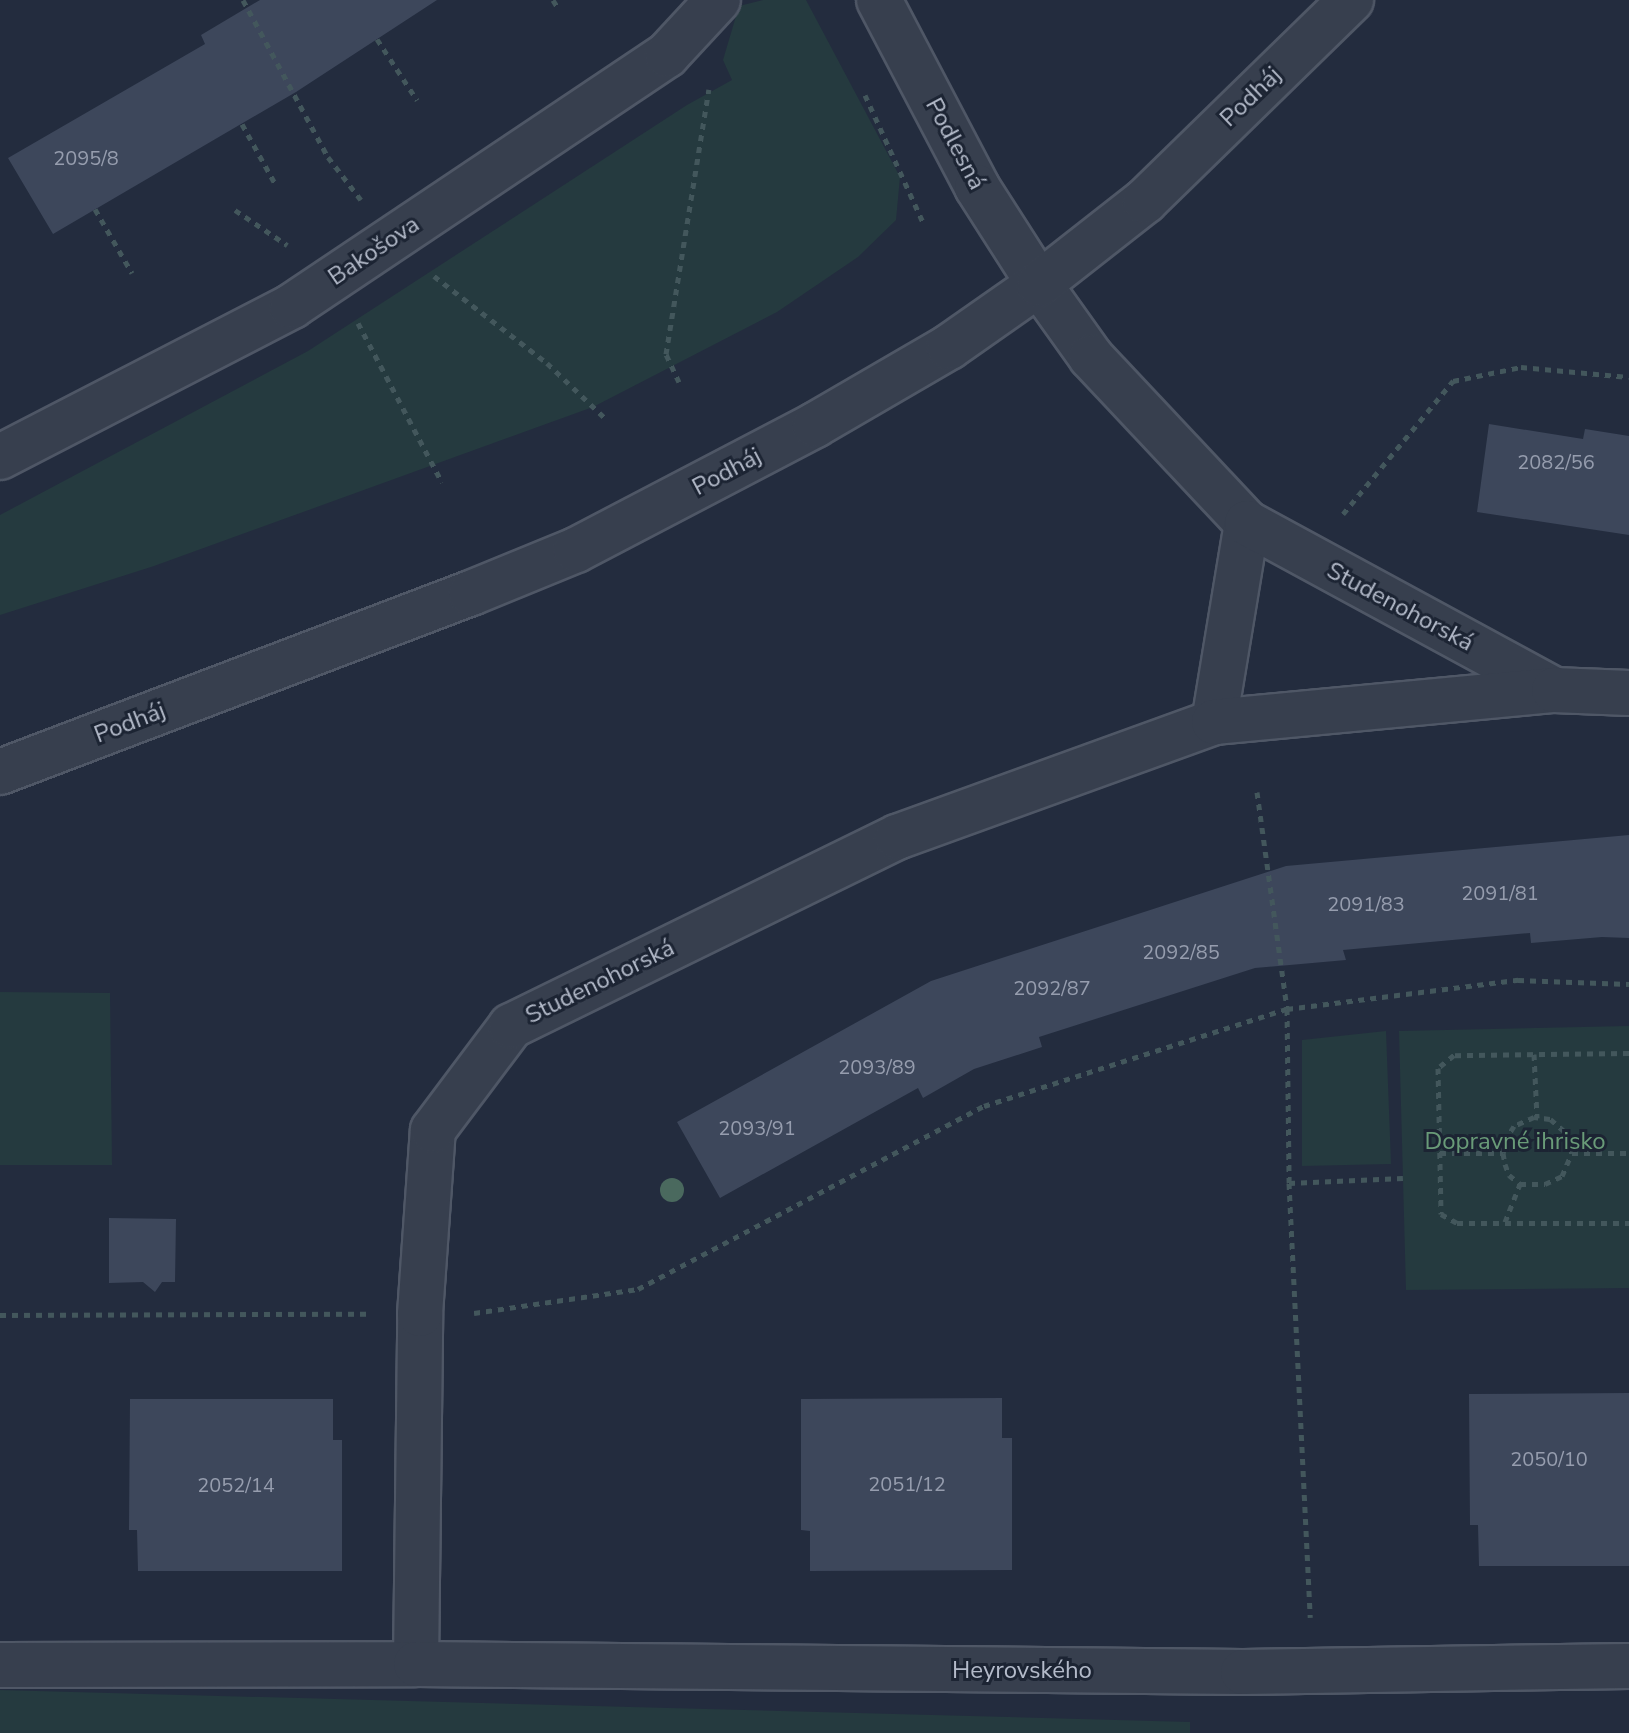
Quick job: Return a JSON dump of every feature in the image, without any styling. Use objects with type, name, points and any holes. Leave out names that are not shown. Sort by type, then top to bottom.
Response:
[{"type":"street","name":"Bakošova","points":[[0,457],[292,306],[667,55],[718,0]]},
{"type":"street","name":"Podlesná","points":[[879,0],[977,187],[1039,284]]},
{"type":"street","name":"Podháj","points":[[0,772],[576,550],[815,425],[949,347],[1039,284],[1145,201],[1351,0]]},
{"type":"street","name":"Studenohorská","points":[[1039,284],[1091,357],[1247,523],[1554,690]]},
{"type":"street","points":[[1214,722],[1247,523]]},
{"type":"street","name":"Studenohorská","points":[[416,1664],[420,1314],[433,1130],[511,1026],[897,837],[1214,722],[1554,690],[1629,693]]},
{"type":"street","name":"Heyrovského","points":[[0,1665],[416,1664],[1021,1671],[1629,1666]]},
{"type":"path","points":[[243,0],[328,157],[392,239],[547,363],[605,418]]},
{"type":"path","points":[[553,0],[558,8]]},
{"type":"path","points":[[377,39],[417,100]]},
{"type":"path","points":[[679,382],[666,354],[711,81]]},
{"type":"path","points":[[859,82],[923,222]]},
{"type":"path","points":[[242,124],[276,185]]},
{"type":"path","points":[[95,209],[132,273]]},
{"type":"path","points":[[335,277],[442,482]]},
{"type":"path","points":[[1343,514],[1453,381],[1521,367],[1629,377]]},
{"type":"path","points":[[1257,792],[1287,1009],[1289,1183],[1312,1670]]},
{"type":"path","points":[[0,1315],[471,1314],[638,1289],[984,1106],[1287,1009],[1518,980],[1629,984]]},
{"type":"path","points":[[1629,1053],[1454,1055],[1438,1068],[1441,1214],[1457,1223],[1629,1223]]},
{"type":"path","points":[[1534,1054],[1537,1118]]},
{"type":"path","points":[[1537,1118],[1550,1119],[1564,1131],[1572,1153],[1562,1176],[1545,1184],[1520,1184],[1509,1175],[1503,1153],[1514,1126],[1537,1118]]},
{"type":"path","points":[[1440,1153],[1503,1153]]},
{"type":"path","points":[[1572,1153],[1629,1153]]},
{"type":"path","points":[[1289,1183],[1403,1178]]},
{"type":"path","points":[[1505,1222],[1520,1184]]},
{"type":"green space","points":[[763,0],[806,0],[900,177],[896,220],[858,257],[777,312],[593,407],[154,566],[0,615],[0,515],[308,351],[687,105],[732,80],[723,60],[739,6]]},
{"type":"green space","points":[[0,992],[110,993],[112,1165],[0,1165]]},
{"type":"green space","name":"Dopravné ihrisko","points":[[1629,1026],[1629,1288],[1406,1290],[1399,1031]]},
{"type":"green space","points":[[1386,1031],[1391,1164],[1302,1166],[1302,1040]]},
{"type":"green space","points":[[0,1690],[1190,1722],[1190,1733],[0,1733]]},
{"type":"building","points":[[260,0],[437,0],[296,92],[53,234],[8,158],[205,44],[201,35]]},
{"type":"building","points":[[1489,424],[1583,439],[1585,429],[1629,436],[1629,535],[1477,512]]},
{"type":"building","points":[[1629,835],[1629,938],[1531,943],[1530,933],[1343,950],[1346,960],[1255,968],[1039,1037],[1042,1047],[974,1069],[923,1098],[918,1088],[720,1198],[677,1122],[931,981],[1286,866]]},
{"type":"building","points":[[109,1218],[176,1219],[175,1282],[162,1282],[155,1292],[143,1282],[109,1283]]},
{"type":"building","points":[[1629,1393],[1629,1566],[1479,1566],[1478,1525],[1470,1525],[1469,1394]]},
{"type":"building","points":[[1002,1398],[1002,1438],[1012,1438],[1012,1570],[810,1571],[810,1531],[801,1530],[801,1399]]},
{"type":"building","points":[[130,1399],[333,1399],[333,1440],[342,1440],[342,1571],[138,1571],[137,1530],[129,1530]]}]
